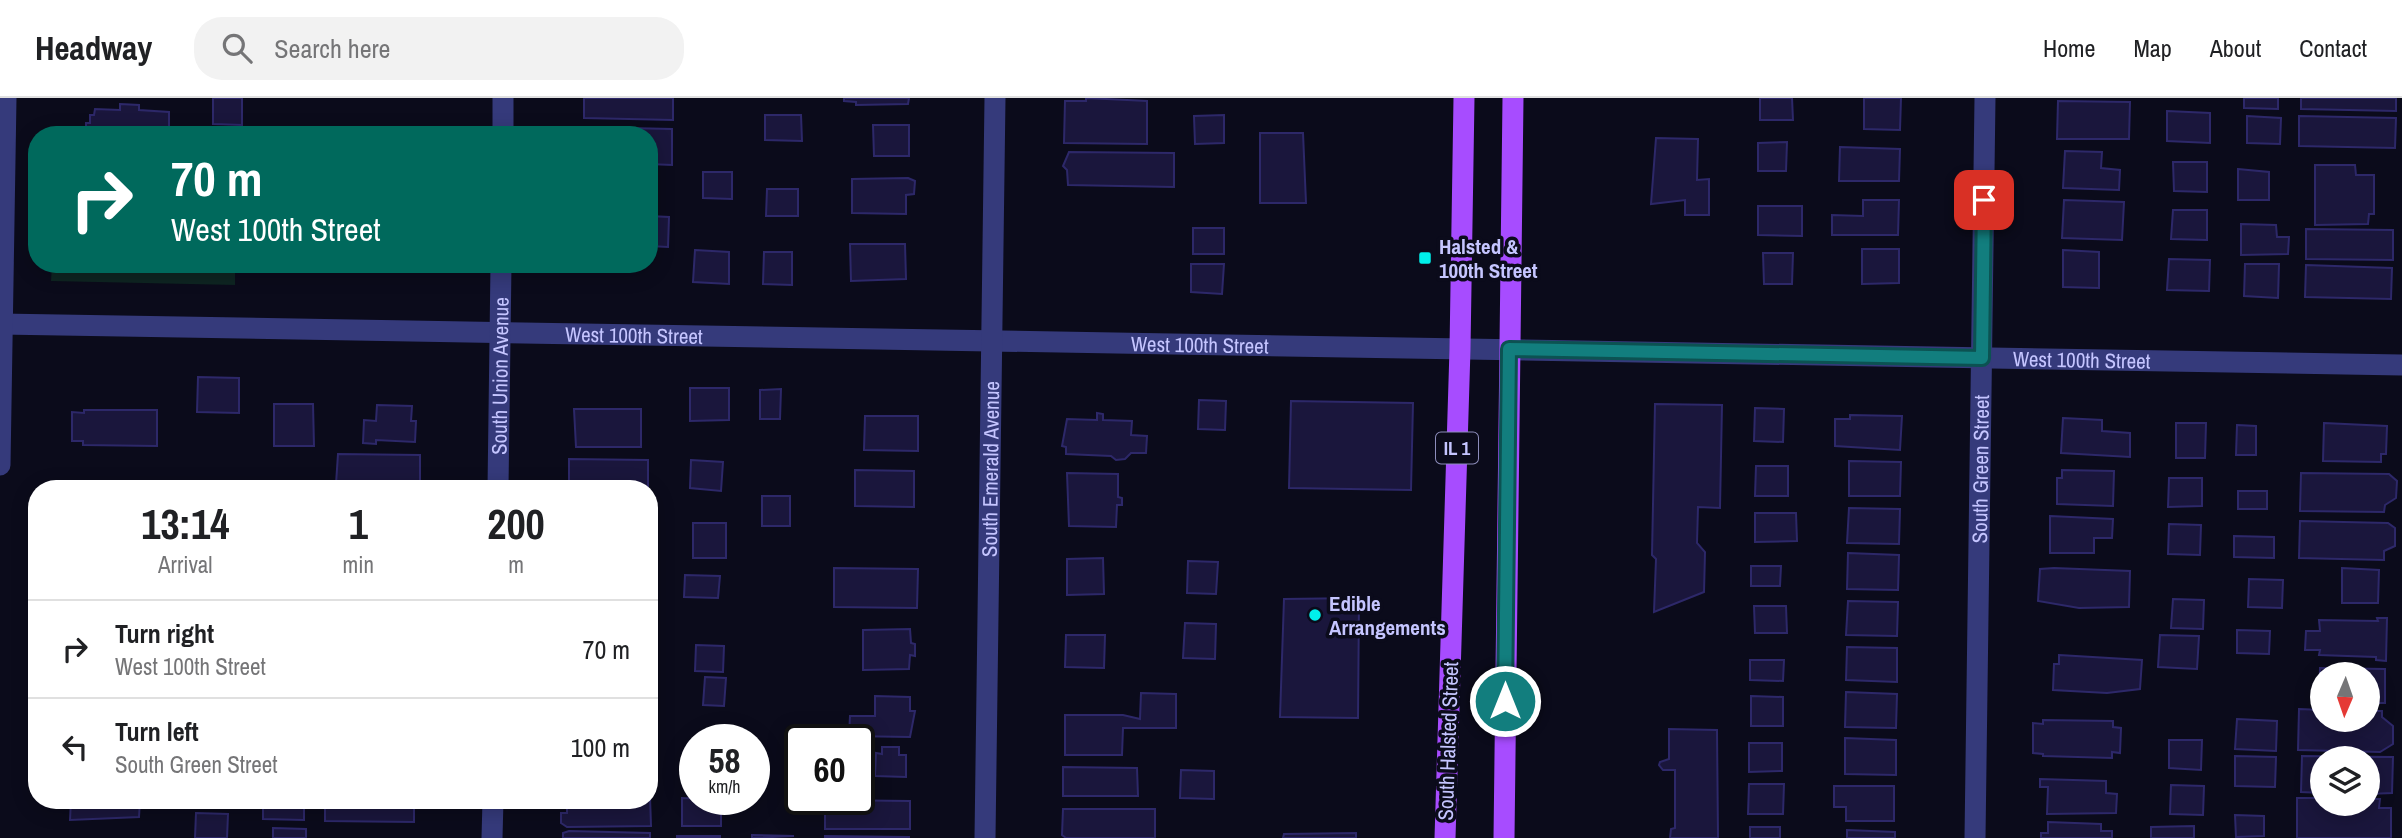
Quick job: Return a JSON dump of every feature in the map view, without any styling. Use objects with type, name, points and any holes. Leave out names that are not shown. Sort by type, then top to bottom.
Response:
[{"type":"main road","name":"South Halsted Street","points":[[1445,838],[1460,349],[1464,98]]},
{"type":"main road","name":"IL 1","points":[[1504,838],[1513,98]]},
{"type":"street","points":[[0,465],[6,98]]},
{"type":"street","points":[[503,98],[503,126]]},
{"type":"street","name":"South Emerald Avenue","points":[[985,838],[995,98]]},
{"type":"street","name":"South Green Street","points":[[1975,838],[1985,98]]},
{"type":"street","name":"South Union Avenue","points":[[498,480],[501,273]]},
{"type":"street","name":"West 100th Street","points":[[1,324],[2402,365]]},
{"type":"street","points":[[492,838],[493,809]]},
{"type":"green space","points":[[51,273],[235,273],[235,285],[51,281]]},
{"type":"building","points":[[213,98],[242,98],[242,125],[213,124]]},
{"type":"building","points":[[584,98],[673,98],[673,120],[584,118]]},
{"type":"building","points":[[844,98],[909,98],[908,104],[856,105],[856,102],[844,101]]},
{"type":"building","points":[[1086,98],[1147,101],[1147,144],[1064,143],[1065,101],[1086,101]]},
{"type":"building","points":[[1760,98],[1792,98],[1793,120],[1760,120]]},
{"type":"building","points":[[1864,98],[1901,98],[1900,130],[1864,129]]},
{"type":"building","points":[[2244,98],[2278,98],[2278,109],[2244,108]]},
{"type":"building","points":[[2301,98],[2396,98],[2396,111],[2301,109]]},
{"type":"building","points":[[2058,101],[2130,102],[2129,139],[2057,139]]},
{"type":"building","points":[[120,104],[139,105],[139,110],[169,112],[169,126],[86,126],[86,123],[90,123],[90,115],[94,115],[95,109],[120,110]]},
{"type":"building","points":[[2167,111],[2210,113],[2210,143],[2167,141]]},
{"type":"building","points":[[765,115],[801,115],[802,141],[765,140]]},
{"type":"building","points":[[1224,115],[1224,143],[1195,144],[1194,116]]},
{"type":"building","points":[[2247,116],[2281,118],[2280,144],[2247,143]]},
{"type":"building","points":[[2299,116],[2396,118],[2395,148],[2299,146]]},
{"type":"building","points":[[873,125],[909,125],[909,156],[874,156]]},
{"type":"building","points":[[658,129],[672,129],[672,165],[658,164]]},
{"type":"building","points":[[1260,133],[1303,133],[1306,203],[1260,203]]},
{"type":"building","points":[[1656,138],[1698,139],[1697,180],[1709,179],[1709,215],[1685,215],[1685,200],[1651,204]]},
{"type":"building","points":[[1787,142],[1786,171],[1758,171],[1758,143]]},
{"type":"building","points":[[1840,147],[1900,149],[1899,181],[1839,181]]},
{"type":"building","points":[[2065,151],[2102,152],[2101,168],[2120,170],[2119,190],[2063,188]]},
{"type":"building","points":[[1069,152],[1174,153],[1174,187],[1068,185],[1067,170],[1063,166]]},
{"type":"building","points":[[2173,162],[2207,162],[2207,192],[2174,191]]},
{"type":"building","points":[[2315,165],[2355,165],[2356,175],[2374,175],[2374,214],[2369,214],[2368,224],[2315,225]]},
{"type":"building","points":[[2238,169],[2269,172],[2269,200],[2238,200]]},
{"type":"building","points":[[703,172],[732,172],[732,199],[703,198]]},
{"type":"building","points":[[908,178],[915,181],[914,194],[906,195],[906,214],[852,213],[852,179]]},
{"type":"building","points":[[767,189],[798,189],[798,216],[766,216]]},
{"type":"building","points":[[1863,200],[1899,200],[1898,235],[1832,235],[1832,215],[1863,216]]},
{"type":"building","points":[[2064,200],[2124,202],[2122,240],[2062,238]]},
{"type":"building","points":[[1758,206],[1802,206],[1802,236],[1758,235]]},
{"type":"building","points":[[2173,210],[2207,210],[2207,240],[2171,239]]},
{"type":"building","points":[[658,216],[669,217],[668,247],[658,246]]},
{"type":"building","points":[[2241,224],[2276,225],[2277,237],[2289,237],[2288,254],[2241,255]]},
{"type":"building","points":[[1193,228],[1224,228],[1224,254],[1193,254]]},
{"type":"building","points":[[2306,229],[2393,230],[2393,260],[2306,259]]},
{"type":"building","points":[[850,244],[905,244],[906,279],[851,281]]},
{"type":"building","points":[[1862,249],[1899,249],[1899,283],[1862,284]]},
{"type":"building","points":[[695,250],[729,252],[729,284],[693,282]]},
{"type":"building","points":[[2063,250],[2099,252],[2099,288],[2063,287]]},
{"type":"building","points":[[764,252],[792,252],[792,285],[763,284]]},
{"type":"building","points":[[1763,253],[1793,253],[1792,284],[1764,284]]},
{"type":"building","points":[[2169,259],[2210,260],[2209,291],[2167,290]]},
{"type":"building","points":[[1191,264],[1224,264],[1222,294],[1191,292]]},
{"type":"building","points":[[2245,264],[2279,264],[2278,298],[2244,296]]},
{"type":"building","points":[[2306,265],[2392,268],[2391,299],[2305,297]]},
{"type":"building","points":[[198,377],[239,378],[239,413],[197,412]]},
{"type":"building","points":[[690,388],[729,388],[729,420],[690,421]]},
{"type":"building","points":[[781,389],[780,419],[760,419],[760,390]]},
{"type":"building","points":[[1199,400],[1226,401],[1225,430],[1198,429]]},
{"type":"building","points":[[1291,401],[1413,403],[1411,490],[1289,488]]},
{"type":"building","points":[[274,404],[313,404],[314,446],[274,446]]},
{"type":"building","points":[[1655,404],[1722,405],[1720,508],[1698,507],[1697,543],[1705,552],[1704,592],[1654,612],[1656,559],[1652,555]]},
{"type":"building","points":[[377,405],[412,406],[411,421],[416,421],[415,442],[376,440],[376,444],[363,443],[364,420],[376,421]]},
{"type":"building","points":[[1755,408],[1784,409],[1783,442],[1754,441]]},
{"type":"building","points":[[574,409],[641,409],[641,447],[576,447]]},
{"type":"building","points":[[84,410],[157,410],[157,446],[83,445],[83,441],[72,441],[72,412],[84,413]]},
{"type":"building","points":[[1097,413],[1103,414],[1103,420],[1132,421],[1131,435],[1147,436],[1146,453],[1131,453],[1125,459],[1116,460],[1111,456],[1066,454],[1066,447],[1062,446],[1067,419],[1097,420]]},
{"type":"building","points":[[1850,415],[1902,416],[1900,450],[1835,446],[1835,419],[1850,419]]},
{"type":"building","points":[[865,416],[918,416],[918,451],[864,450]]},
{"type":"building","points":[[2063,418],[2102,420],[2102,431],[2130,433],[2130,457],[2061,453]]},
{"type":"building","points":[[2176,423],[2206,423],[2205,458],[2176,458]]},
{"type":"building","points":[[2324,423],[2387,426],[2386,454],[2381,454],[2381,462],[2323,461]]},
{"type":"building","points":[[2237,425],[2256,426],[2256,455],[2236,455]]},
{"type":"building","points":[[338,454],[420,455],[420,480],[336,480]]},
{"type":"building","points":[[569,459],[648,460],[648,480],[569,480]]},
{"type":"building","points":[[691,460],[723,462],[721,491],[690,488]]},
{"type":"building","points":[[1849,461],[1901,462],[1900,496],[1849,496]]},
{"type":"building","points":[[1756,466],[1788,466],[1788,496],[1755,496]]},
{"type":"building","points":[[855,470],[914,471],[914,507],[855,506]]},
{"type":"building","points":[[2062,470],[2114,471],[2113,506],[2057,504],[2057,478],[2062,478]]},
{"type":"building","points":[[1067,473],[1118,474],[1118,497],[1122,498],[1122,505],[1117,505],[1116,527],[1069,526]]},
{"type":"building","points":[[2301,473],[2389,474],[2397,481],[2396,498],[2385,505],[2384,512],[2300,511]]},
{"type":"building","points":[[2169,478],[2202,478],[2202,506],[2168,507]]},
{"type":"building","points":[[2238,491],[2267,491],[2267,509],[2238,509]]},
{"type":"building","points":[[762,496],[790,496],[790,526],[762,526]]},
{"type":"building","points":[[1849,508],[1900,509],[1899,544],[1847,543]]},
{"type":"building","points":[[1755,513],[1796,513],[1797,541],[1755,542]]},
{"type":"building","points":[[2050,516],[2113,519],[2112,538],[2094,538],[2094,553],[2050,553]]},
{"type":"building","points":[[2300,521],[2388,523],[2395,528],[2395,546],[2384,551],[2384,560],[2299,558]]},
{"type":"building","points":[[693,523],[726,523],[726,558],[693,558]]},
{"type":"building","points":[[2169,524],[2201,525],[2200,555],[2168,554]]},
{"type":"building","points":[[2234,536],[2274,537],[2274,558],[2234,557]]},
{"type":"building","points":[[1848,553],[1899,555],[1898,590],[1847,589]]},
{"type":"building","points":[[1103,558],[1104,594],[1067,595],[1067,559]]},
{"type":"building","points":[[1188,561],[1218,562],[1216,594],[1187,593]]},
{"type":"building","points":[[1751,566],[1781,566],[1780,586],[1751,586]]},
{"type":"building","points":[[834,568],[918,569],[917,608],[834,607]]},
{"type":"building","points":[[2342,568],[2379,570],[2378,603],[2342,603]]},
{"type":"building","points":[[2040,569],[2130,571],[2129,607],[2079,608],[2038,601]]},
{"type":"building","points":[[685,575],[720,576],[718,598],[684,597]]},
{"type":"building","points":[[2249,579],[2283,580],[2282,608],[2248,607]]},
{"type":"building","points":[[1359,598],[1358,718],[1280,717],[1284,599]]},
{"type":"building","points":[[2173,599],[2204,600],[2203,629],[2171,628]]},
{"type":"building","points":[[1848,601],[1898,602],[1897,636],[1846,635]]},
{"type":"building","points":[[1754,606],[1786,606],[1787,633],[1755,633]]},
{"type":"building","points":[[2377,618],[2387,618],[2386,661],[2376,660],[2376,657],[2319,655],[2320,650],[2305,650],[2306,631],[2320,631],[2319,620],[2378,621]]},
{"type":"building","points":[[1185,623],[1216,624],[1215,659],[1183,658]]},
{"type":"building","points":[[910,629],[911,643],[915,644],[915,656],[910,655],[909,669],[863,670],[863,630]]},
{"type":"building","points":[[2237,630],[2270,631],[2269,654],[2237,653]]},
{"type":"building","points":[[1066,635],[1105,635],[1104,668],[1065,667]]},
{"type":"building","points":[[2160,635],[2199,636],[2197,669],[2158,667]]},
{"type":"building","points":[[696,645],[724,646],[723,672],[695,671]]},
{"type":"building","points":[[1847,647],[1897,648],[1897,682],[1846,680]]},
{"type":"building","points":[[2059,655],[2142,660],[2140,689],[2107,693],[2053,690],[2054,664],[2059,664]]},
{"type":"building","points":[[1750,660],[1784,660],[1783,681],[1750,680]]},
{"type":"building","points":[[2380,669],[2385,669],[2385,703],[2380,703]]},
{"type":"building","points":[[705,677],[726,678],[724,706],[703,705]]},
{"type":"building","points":[[1846,692],[1897,694],[1896,728],[1845,727]]},
{"type":"building","points":[[1141,693],[1176,694],[1176,728],[1123,728],[1122,755],[1065,755],[1065,715],[1123,715],[1140,719]]},
{"type":"building","points":[[875,696],[910,697],[910,711],[915,711],[910,737],[875,736],[875,724],[850,724],[850,716],[875,716]]},
{"type":"building","points":[[1751,696],[1783,697],[1783,726],[1751,726]]},
{"type":"building","points":[[2299,709],[2310,709],[2310,732],[2380,732],[2380,711],[2382,717],[2393,726],[2393,744],[2380,752],[2380,746],[2310,746],[2310,750],[2298,750]]},
{"type":"building","points":[[2237,719],[2277,721],[2276,751],[2235,749]]},
{"type":"building","points":[[2043,720],[2113,721],[2113,727],[2121,728],[2120,753],[2112,752],[2112,758],[2043,756],[2033,753],[2033,723],[2043,724]]},
{"type":"building","points":[[1669,729],[1717,730],[1718,838],[1670,838],[1671,829],[1675,828],[1675,770],[1663,770],[1659,765],[1669,759]]},
{"type":"building","points":[[1845,738],[1896,740],[1896,775],[1845,774]]},
{"type":"building","points":[[2169,740],[2202,740],[2201,770],[2169,768]]},
{"type":"building","points":[[1749,743],[1782,743],[1782,771],[1749,772]]},
{"type":"building","points":[[882,747],[899,747],[899,755],[906,755],[906,777],[875,776],[876,753],[882,754]]},
{"type":"building","points":[[2235,756],[2276,757],[2275,787],[2235,786]]},
{"type":"building","points":[[2302,756],[2310,756],[2310,792],[2301,792]]},
{"type":"building","points":[[2380,757],[2393,757],[2392,793],[2380,794]]},
{"type":"building","points":[[1063,767],[1137,768],[1138,796],[1063,796]]},
{"type":"building","points":[[1181,770],[1214,771],[1214,799],[1180,798]]},
{"type":"building","points":[[2040,779],[2106,781],[2106,793],[2117,794],[2116,813],[2047,814],[2048,787],[2040,787]]},
{"type":"building","points":[[1749,784],[1784,784],[1783,814],[1748,814]]},
{"type":"building","points":[[2171,785],[2204,786],[2203,815],[2170,814]]},
{"type":"building","points":[[1834,786],[1894,786],[1894,821],[1846,821],[1846,807],[1834,807]]},
{"type":"building","points":[[2297,798],[2310,798],[2310,816],[2380,816],[2380,808],[2391,808],[2391,838],[2297,838]]},
{"type":"building","points":[[875,801],[910,801],[910,829],[825,829],[825,815],[875,815]]},
{"type":"building","points":[[71,809],[139,809],[139,817],[70,820]]},
{"type":"building","points":[[263,809],[304,809],[304,820],[263,819]]},
{"type":"building","points":[[325,809],[414,809],[414,822],[325,821]]},
{"type":"building","points":[[567,809],[650,809],[651,826],[567,827],[561,823],[561,813],[567,813]]},
{"type":"building","points":[[1063,809],[1155,809],[1155,838],[1066,838],[1062,835]]},
{"type":"building","points":[[196,813],[228,814],[227,838],[195,838]]},
{"type":"building","points":[[682,815],[721,815],[721,826],[682,826]]},
{"type":"building","points":[[2235,815],[2264,816],[2264,836],[2236,837]]},
{"type":"building","points":[[2048,822],[2101,824],[2101,831],[2112,831],[2112,838],[2041,838],[2041,833],[2048,833]]},
{"type":"building","points":[[2194,826],[2194,838],[2151,838],[2151,827]]},
{"type":"building","points":[[1750,827],[1780,827],[1780,838],[1750,838]]},
{"type":"building","points":[[273,828],[306,829],[306,838],[273,838]]},
{"type":"building","points":[[1847,830],[1895,832],[1895,838],[1847,838]]},
{"type":"building","points":[[563,833],[650,833],[650,838],[563,838]]},
{"type":"building","points":[[1356,833],[1356,838],[1283,838],[1284,834]]},
{"type":"building","points":[[752,835],[794,836],[752,838]]},
{"type":"building","points":[[720,836],[720,838],[677,838]]},
{"type":"building","points":[[825,836],[910,837],[825,838]]},
{"type":"place","name":"Halsted & 100th Street","points":[[1425,258]]},
{"type":"place","name":"Edible Arrangements","points":[[1315,615]]},
{"type":"route","points":[[1505,701],[1509,349],[1982,358],[1984,200]]}]
